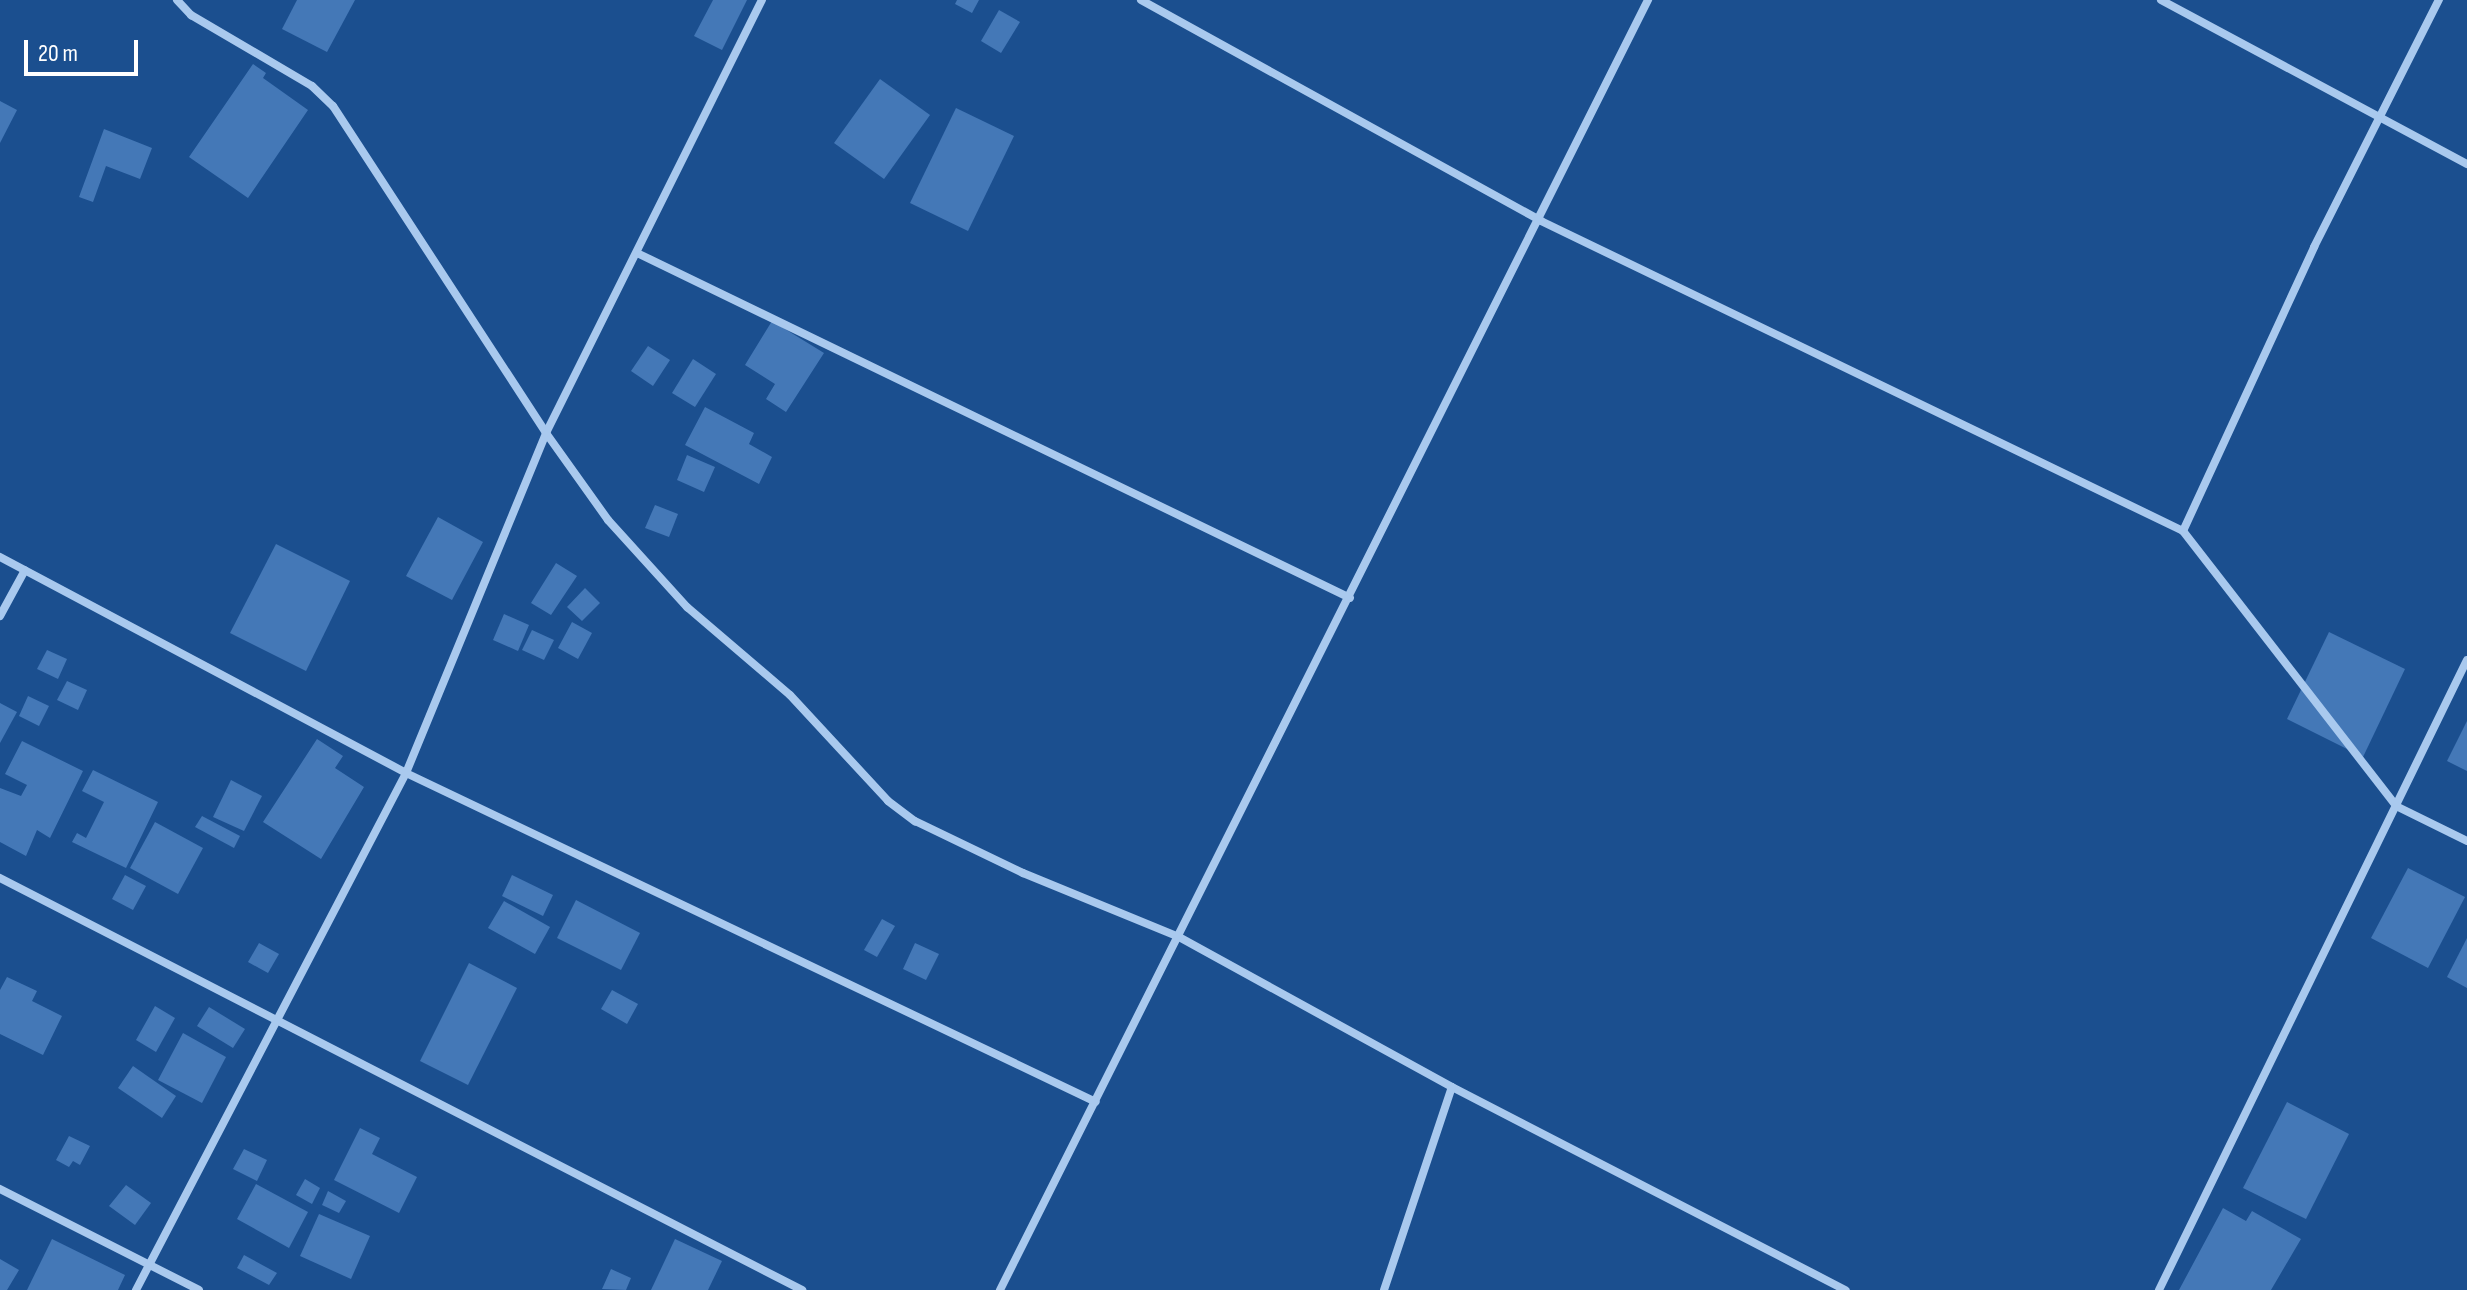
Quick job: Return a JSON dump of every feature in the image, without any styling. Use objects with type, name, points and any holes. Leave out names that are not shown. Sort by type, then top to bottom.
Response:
[{"type":"street","points":[[177,0],[191,15],[312,86],[333,106],[546,433],[608,520],[687,607],[790,695],[888,801],[915,821],[1023,873],[1179,937],[1452,1087],[1846,1290]]},
{"type":"street","points":[[136,1290],[406,773],[546,433],[762,0]]},
{"type":"street","points":[[1141,0],[1541,221],[2183,531],[2396,806],[2467,841]]},
{"type":"street","points":[[1000,1290],[1541,221],[1648,0]]},
{"type":"street","points":[[2161,0],[2467,164]]},
{"type":"street","points":[[2183,531],[2439,0]]},
{"type":"street","points":[[637,253],[1350,598]]},
{"type":"street","points":[[0,557],[406,773],[1096,1102]]},
{"type":"street","points":[[0,616],[25,570]]},
{"type":"street","points":[[2159,1290],[2467,660]]},
{"type":"street","points":[[0,878],[278,1018],[802,1290]]},
{"type":"street","points":[[1384,1290],[1452,1087]]},
{"type":"street","points":[[0,1189],[199,1290]]},
{"type":"building","points":[[297,0],[355,0],[327,52],[282,29]]},
{"type":"building","points":[[713,0],[747,0],[722,50],[694,36]]},
{"type":"building","points":[[957,0],[979,0],[972,13],[955,4]]},
{"type":"building","points":[[999,10],[1020,22],[1001,53],[981,41]]},
{"type":"building","points":[[253,64],[266,73],[263,78],[308,110],[248,198],[189,157]]},
{"type":"building","points":[[880,79],[930,115],[884,179],[834,143]]},
{"type":"building","points":[[0,101],[17,110],[0,143]]},
{"type":"building","points":[[956,108],[1014,136],[968,231],[910,203]]},
{"type":"building","points":[[104,129],[152,148],[140,179],[106,166],[93,202],[79,197]]},
{"type":"building","points":[[772,321],[824,353],[786,412],[766,399],[775,384],[745,365]]},
{"type":"building","points":[[648,346],[670,360],[653,386],[631,371]]},
{"type":"building","points":[[693,359],[716,374],[695,407],[672,393]]},
{"type":"building","points":[[705,407],[754,433],[749,444],[772,457],[759,484],[685,445]]},
{"type":"building","points":[[687,455],[715,467],[704,492],[677,480]]},
{"type":"building","points":[[655,505],[678,514],[669,537],[645,528]]},
{"type":"building","points":[[438,517],[483,542],[452,600],[406,576]]},
{"type":"building","points":[[276,544],[350,581],[306,671],[230,633]]},
{"type":"building","points":[[556,563],[577,576],[551,615],[531,603]]},
{"type":"building","points":[[585,588],[600,603],[582,621],[567,607]]},
{"type":"building","points":[[504,614],[529,625],[518,651],[493,640]]},
{"type":"building","points":[[572,622],[592,633],[578,659],[558,648]]},
{"type":"building","points":[[532,630],[554,640],[544,660],[522,650]]},
{"type":"building","points":[[2329,632],[2405,669],[2363,757],[2287,719]]},
{"type":"building","points":[[47,650],[67,659],[58,679],[37,669]]},
{"type":"building","points":[[67,681],[87,690],[78,710],[57,700]]},
{"type":"building","points":[[28,696],[49,706],[39,726],[19,716]]},
{"type":"building","points":[[0,703],[17,712],[0,743]]},
{"type":"building","points":[[2467,721],[2467,771],[2447,761]]},
{"type":"building","points":[[317,739],[343,756],[335,768],[364,787],[321,859],[263,822]]},
{"type":"building","points":[[22,741],[83,771],[50,838],[37,830],[26,856],[0,842],[0,788],[21,796],[27,785],[5,774]]},
{"type":"building","points":[[93,770],[158,802],[126,868],[72,842],[77,833],[86,838],[104,802],[82,791]]},
{"type":"building","points":[[231,780],[262,796],[244,831],[213,817]]},
{"type":"building","points":[[202,816],[240,836],[234,848],[195,827]]},
{"type":"building","points":[[155,822],[203,848],[178,894],[130,868]]},
{"type":"building","points":[[2408,868],[2465,897],[2428,968],[2371,938]]},
{"type":"building","points":[[125,875],[146,886],[133,910],[112,899]]},
{"type":"building","points":[[512,875],[553,895],[543,916],[502,896]]},
{"type":"building","points":[[576,900],[640,933],[621,970],[557,938]]},
{"type":"building","points":[[504,901],[550,927],[535,954],[488,928]]},
{"type":"building","points":[[882,919],[895,926],[877,957],[864,950]]},
{"type":"building","points":[[2467,938],[2467,988],[2447,977]]},
{"type":"building","points":[[259,943],[279,954],[268,973],[248,962]]},
{"type":"building","points":[[915,943],[939,954],[926,980],[903,969]]},
{"type":"building","points":[[469,963],[517,988],[468,1085],[420,1061]]},
{"type":"building","points":[[7,977],[37,991],[32,1001],[62,1016],[43,1055],[0,1034],[0,990]]},
{"type":"building","points":[[612,990],[638,1004],[627,1024],[601,1009]]},
{"type":"building","points":[[155,1006],[175,1018],[156,1052],[136,1040]]},
{"type":"building","points":[[209,1007],[245,1029],[233,1048],[197,1026]]},
{"type":"building","points":[[183,1033],[226,1057],[202,1103],[158,1080]]},
{"type":"building","points":[[133,1066],[176,1096],[162,1118],[118,1088]]},
{"type":"building","points":[[2287,1102],[2349,1134],[2306,1219],[2243,1188]]},
{"type":"building","points":[[360,1128],[380,1138],[372,1154],[417,1177],[399,1213],[334,1180]]},
{"type":"building","points":[[69,1136],[90,1146],[80,1165],[73,1161],[69,1167],[56,1160]]},
{"type":"building","points":[[244,1149],[267,1160],[257,1181],[233,1169]]},
{"type":"building","points":[[305,1179],[320,1188],[312,1204],[296,1195]]},
{"type":"building","points":[[256,1184],[308,1212],[289,1248],[237,1219]]},
{"type":"building","points":[[126,1185],[151,1203],[135,1225],[109,1206]]},
{"type":"building","points":[[328,1191],[346,1201],[339,1213],[322,1205]]},
{"type":"building","points":[[2223,1208],[2246,1221],[2252,1211],[2301,1239],[2271,1290],[2179,1290]]},
{"type":"building","points":[[319,1214],[370,1236],[351,1279],[300,1256]]},
{"type":"building","points":[[52,1239],[125,1275],[118,1290],[27,1290]]},
{"type":"building","points":[[675,1239],[722,1261],[708,1290],[651,1290]]},
{"type":"building","points":[[244,1255],[277,1273],[269,1285],[237,1268]]},
{"type":"building","points":[[0,1259],[19,1270],[7,1290],[0,1290]]},
{"type":"building","points":[[611,1269],[631,1278],[626,1290],[602,1289]]}]
